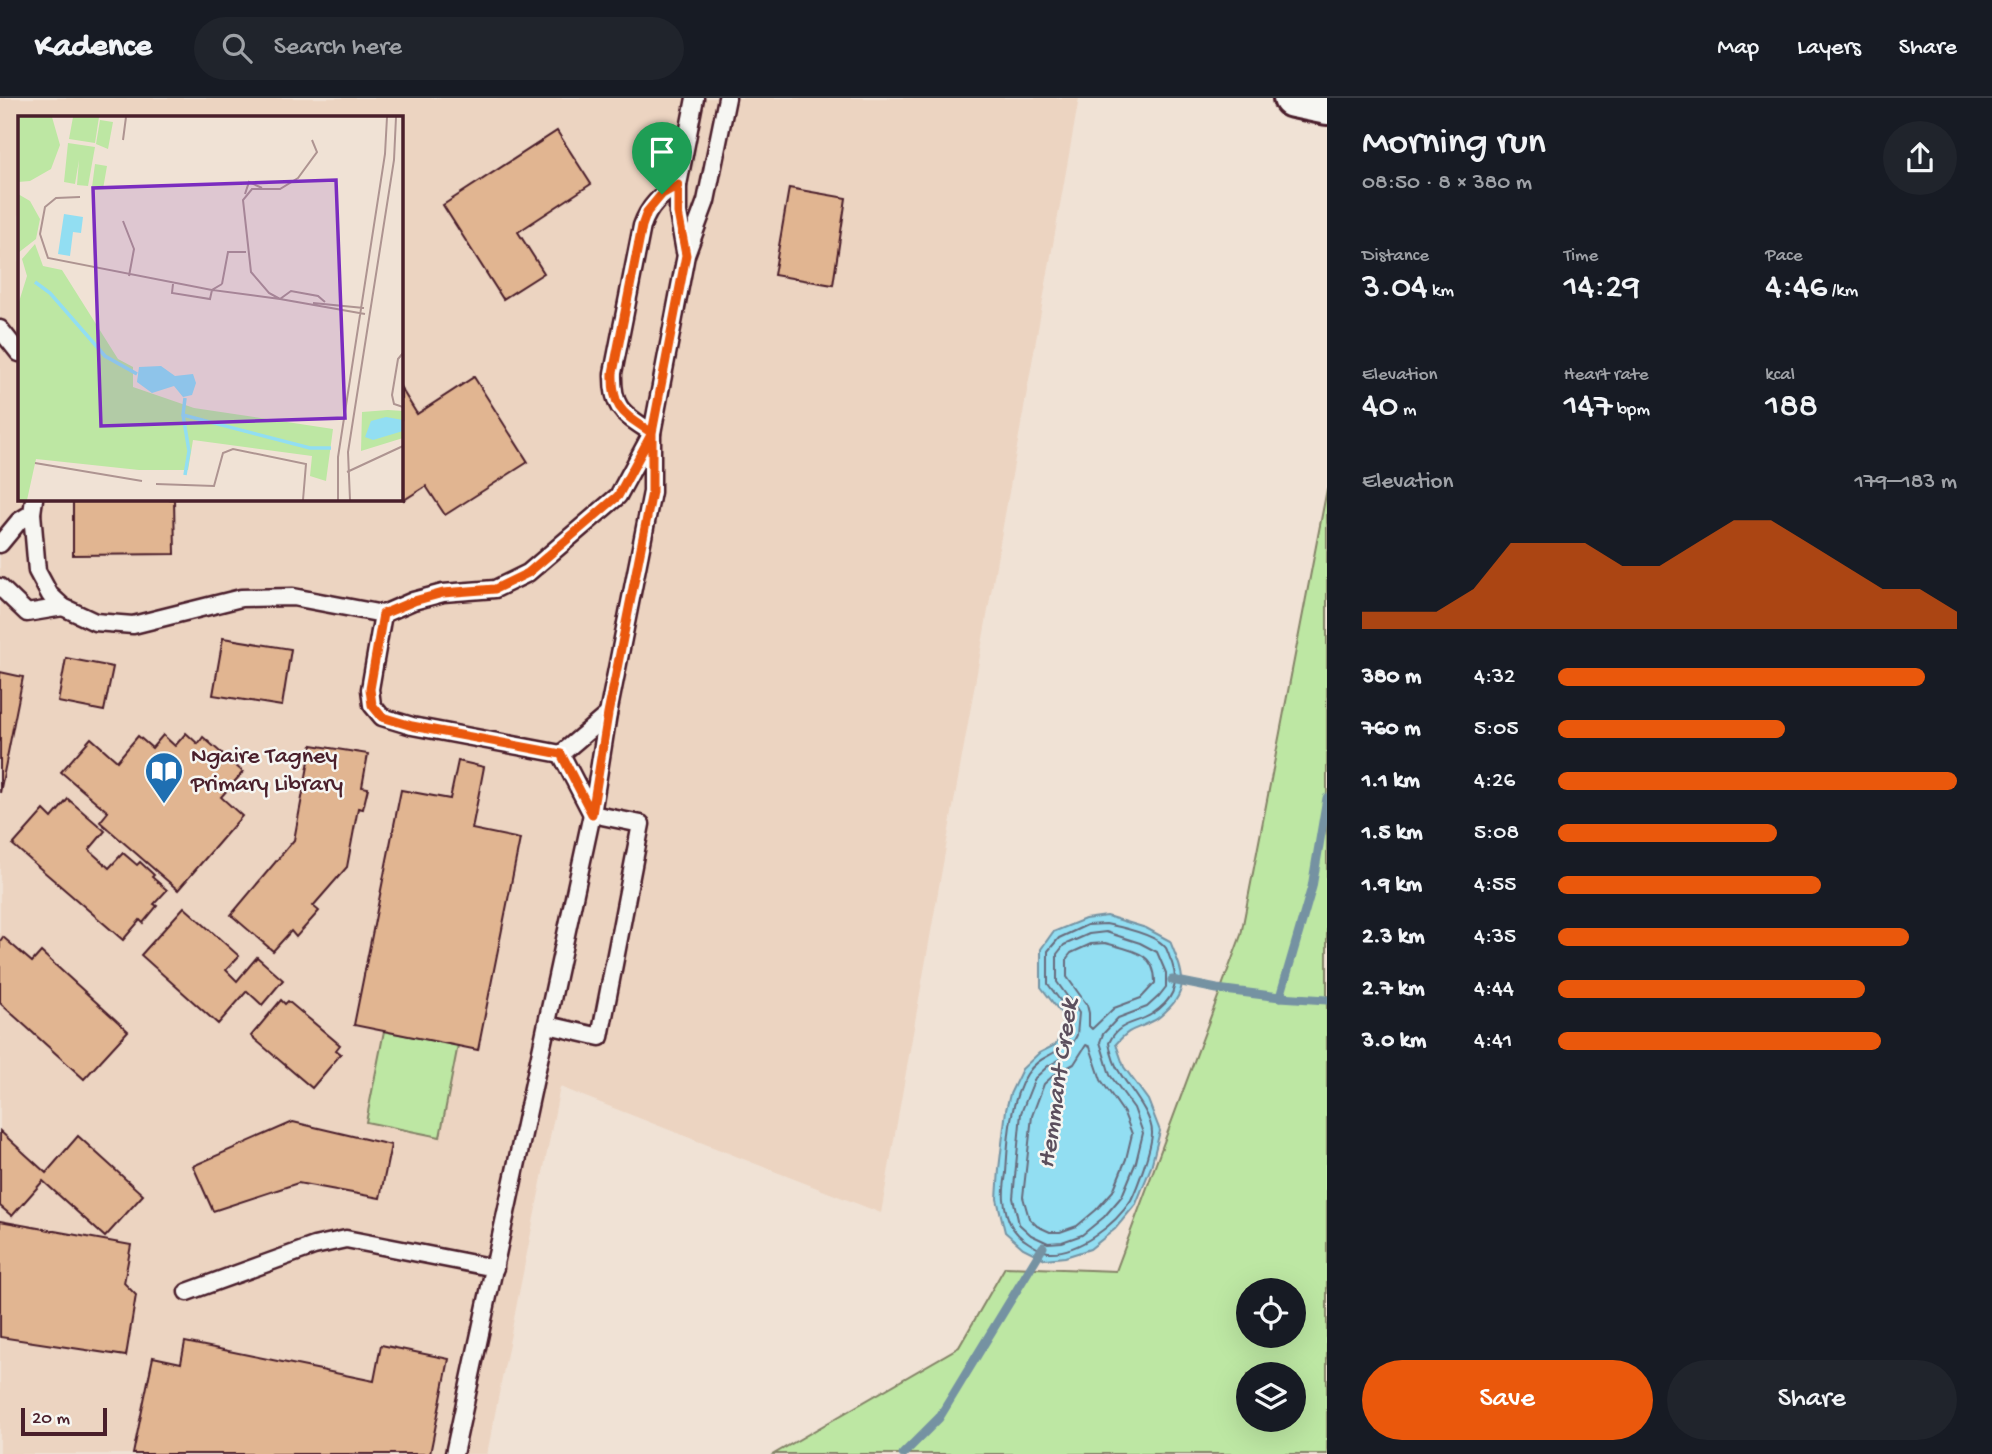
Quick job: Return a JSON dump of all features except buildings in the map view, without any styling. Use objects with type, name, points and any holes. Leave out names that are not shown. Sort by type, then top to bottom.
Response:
[{"type":"main road","points":[[1293,98],[1327,105]]},
{"type":"lane","points":[[686,255],[678,213],[678,185],[695,98]]},
{"type":"lane","points":[[454,1454],[592,814],[608,714],[652,492],[652,433],[686,255],[706,201],[727,98]]},
{"type":"lane","points":[[652,433],[623,413],[615,401],[613,373],[642,226],[653,203],[678,185]]},
{"type":"lane","points":[[0,329],[18,352]]},
{"type":"lane","points":[[33,506],[37,571],[50,595],[63,607],[95,622],[133,625],[241,598],[293,597],[383,614],[443,593],[495,589],[528,573],[618,496],[652,433]]},
{"type":"lane","points":[[0,544],[33,506]]},
{"type":"lane","points":[[0,587],[27,613],[63,607]]},
{"type":"lane","points":[[383,614],[370,689],[372,705],[382,717],[412,726],[561,754]]},
{"type":"lane","points":[[561,754],[608,714]]},
{"type":"lane","points":[[561,754],[592,814]]},
{"type":"lane","points":[[548,1025],[600,1037],[641,824],[592,814]]},
{"type":"lane","points":[[187,1292],[314,1247],[346,1239],[495,1268]]},
{"type":"shaded area","points":[[0,98],[1079,98],[881,1213],[560,1087],[487,1454],[0,1454]]},
{"type":"green space","points":[[1327,489],[1327,1454],[774,1454],[959,1347],[1005,1267],[1116,1271],[1241,935]]},
{"type":"green space","points":[[384,1031],[458,1045],[440,1137],[366,1122]]},
{"type":"water","points":[[1107,916],[1146,928],[1170,941],[1180,969],[1182,986],[1174,1003],[1158,1018],[1130,1031],[1116,1044],[1124,1067],[1148,1100],[1160,1131],[1151,1167],[1136,1204],[1115,1229],[1090,1249],[1065,1257],[1045,1259],[1023,1248],[1005,1232],[997,1199],[1006,1110],[1022,1069],[1039,1053],[1055,1045],[1062,1033],[1063,1016],[1041,987],[1041,949],[1053,932],[1085,919]]},
{"type":"waterway","name":"Hemmant Creek","points":[[1172,980],[1280,997],[1312,887],[1327,798]]},
{"type":"waterway","points":[[1280,997],[1327,1000]]},
{"type":"waterway","name":"Hemmant Creek","points":[[903,1454],[939,1418],[1043,1247]]},
{"type":"place","name":"Ngaire Tagney Primary Library","points":[[164,805]]},
{"type":"route","points":[[662,194],[647,212],[642,226],[613,373],[615,401],[623,413],[652,433],[652,492],[608,714],[592,814],[561,754],[412,726],[382,717],[372,705],[370,689],[383,614],[443,593],[495,589],[528,573],[618,496],[652,433],[686,255],[678,213],[678,185],[662,194]]}]
